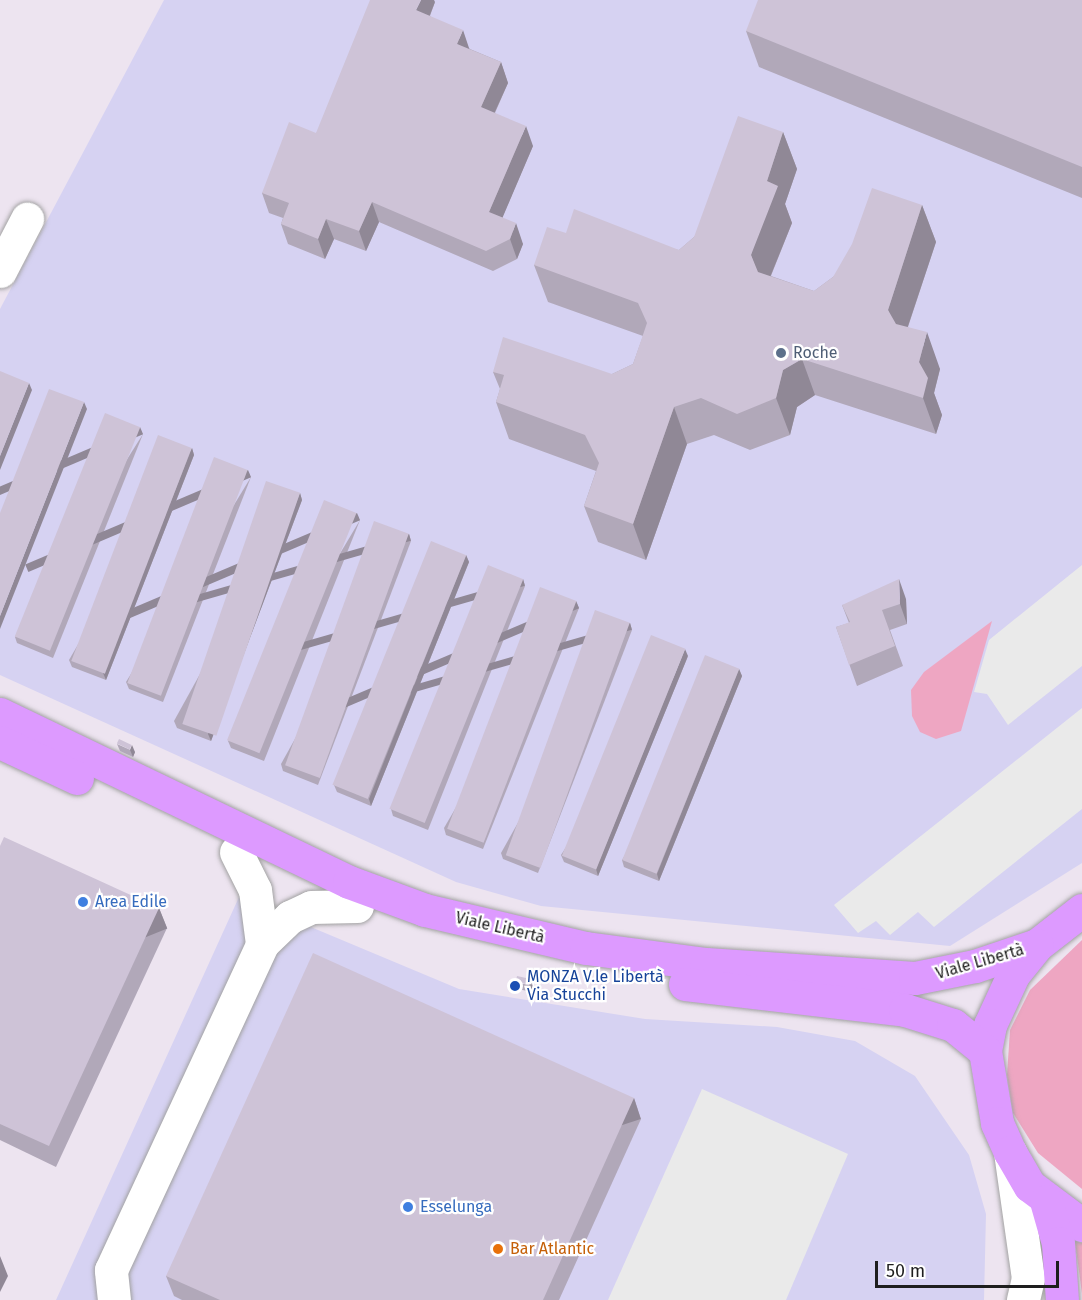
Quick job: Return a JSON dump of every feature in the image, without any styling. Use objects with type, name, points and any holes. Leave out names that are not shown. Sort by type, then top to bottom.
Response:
[{"type":"main road","name":"Viale Libertà","points":[[0,714],[358,886],[425,910],[586,948],[706,964],[915,978],[975,966],[1036,945]]},
{"type":"main road","name":"Viale Libertà","points":[[0,742],[357,906],[470,942],[571,965],[905,1010],[953,1025],[985,1051]]},
{"type":"main road","points":[[1082,910],[1036,945],[1000,998],[985,1051],[997,1123],[1010,1152],[1046,1201],[1082,1225]]},
{"type":"main road","points":[[1046,1201],[1058,1243],[1062,1300]]},
{"type":"street","points":[[0,271],[27,219]]},
{"type":"street","points":[[236,852],[255,890],[262,944]]},
{"type":"street","points":[[114,1300],[111,1270],[262,944],[290,917],[311,907],[357,906]]},
{"type":"street","points":[[1010,1152],[1028,1278],[1023,1300]]},
{"type":"shaded area","points":[[164,0],[1082,0],[1082,863],[950,946],[541,906],[456,882],[0,675],[0,309]]},
{"type":"shaded area","points":[[1082,565],[1082,666],[1008,725],[987,694],[974,692],[989,640]]},
{"type":"shaded area","points":[[992,621],[961,731],[936,739],[920,732],[912,716],[911,690],[924,672]]},
{"type":"shaded area","points":[[1082,708],[1082,809],[934,927],[918,912],[890,935],[876,921],[858,933],[834,905]]},
{"type":"shaded area","points":[[239,897],[459,989],[645,1019],[777,1027],[855,1041],[915,1076],[969,1155],[986,1214],[984,1300],[56,1300]]},
{"type":"shaded area","points":[[1082,940],[1082,1189],[1038,1153],[1013,1113],[1007,1075],[1010,1030],[1030,990]]},
{"type":"shaded area","points":[[702,1089],[848,1154],[786,1300],[608,1300]]},
{"type":"shaded area","points":[[1075,1241],[1082,1243],[1082,1294]]},
{"type":"building","points":[[370,0],[421,0],[416,10],[463,30],[457,44],[501,62],[481,107],[526,126],[489,212],[516,223],[510,239],[486,251],[372,202],[359,231],[326,219],[318,239],[281,224],[289,203],[262,193],[289,122],[316,133]]},
{"type":"building","points":[[758,0],[1082,0],[1082,167],[746,31]]},
{"type":"building","name":"Roche","points":[[738,116],[783,132],[767,181],[778,186],[751,255],[758,272],[814,291],[833,277],[852,244],[872,188],[922,205],[888,310],[896,324],[927,332],[919,362],[928,378],[923,398],[802,359],[783,370],[776,398],[737,414],[701,398],[674,407],[633,524],[584,506],[599,463],[585,435],[496,402],[504,375],[493,372],[503,337],[612,374],[633,364],[647,323],[638,303],[534,265],[547,227],[566,233],[574,209],[679,250],[694,237]]},
{"type":"building","points":[[0,371],[29,383],[0,456]]},
{"type":"building","points":[[49,389],[84,402],[0,616],[0,513]]},
{"type":"building","points":[[105,413],[140,427],[50,651],[15,636]]},
{"type":"building","points":[[158,435],[192,448],[105,674],[71,661]]},
{"type":"building","points":[[214,457],[248,470],[161,696],[127,683]]},
{"type":"building","points":[[266,481],[300,493],[216,736],[182,724]]},
{"type":"building","points":[[324,500],[356,513],[259,753],[227,740]]},
{"type":"building","points":[[374,521],[409,534],[320,778],[285,765]]},
{"type":"building","points":[[431,541],[466,555],[368,799],[332,785]]},
{"type":"building","points":[[488,565],[523,579],[425,823],[389,809]]},
{"type":"building","points":[[899,579],[900,604],[882,610],[895,646],[849,665],[836,627],[850,622],[842,605]]},
{"type":"building","points":[[540,587],[576,601],[484,843],[447,829]]},
{"type":"building","points":[[595,610],[630,623],[541,868],[506,855]]},
{"type":"building","points":[[651,635],[685,649],[596,870],[562,856]]},
{"type":"building","points":[[705,655],[739,669],[657,874],[622,860]]},
{"type":"building","points":[[119,739],[132,745],[130,749],[117,744]]},
{"type":"building","points":[[4,837],[159,908],[49,1146],[0,1124],[0,846]]},
{"type":"building","name":"Esselunga","points":[[313,953],[634,1098],[543,1300],[220,1300],[166,1276]]},
{"type":"building","points":[[517,976],[531,979],[529,985],[516,982]]},
{"type":"place","name":"Roche","points":[[781,353]]},
{"type":"place","name":"Area Edile","points":[[83,902]]},
{"type":"place","name":"MONZA V.le Libertà Via Stucchi","points":[[515,986]]},
{"type":"place","name":"Esselunga","points":[[408,1207]]},
{"type":"place","name":"Bar Atlantic","points":[[498,1249]]}]
